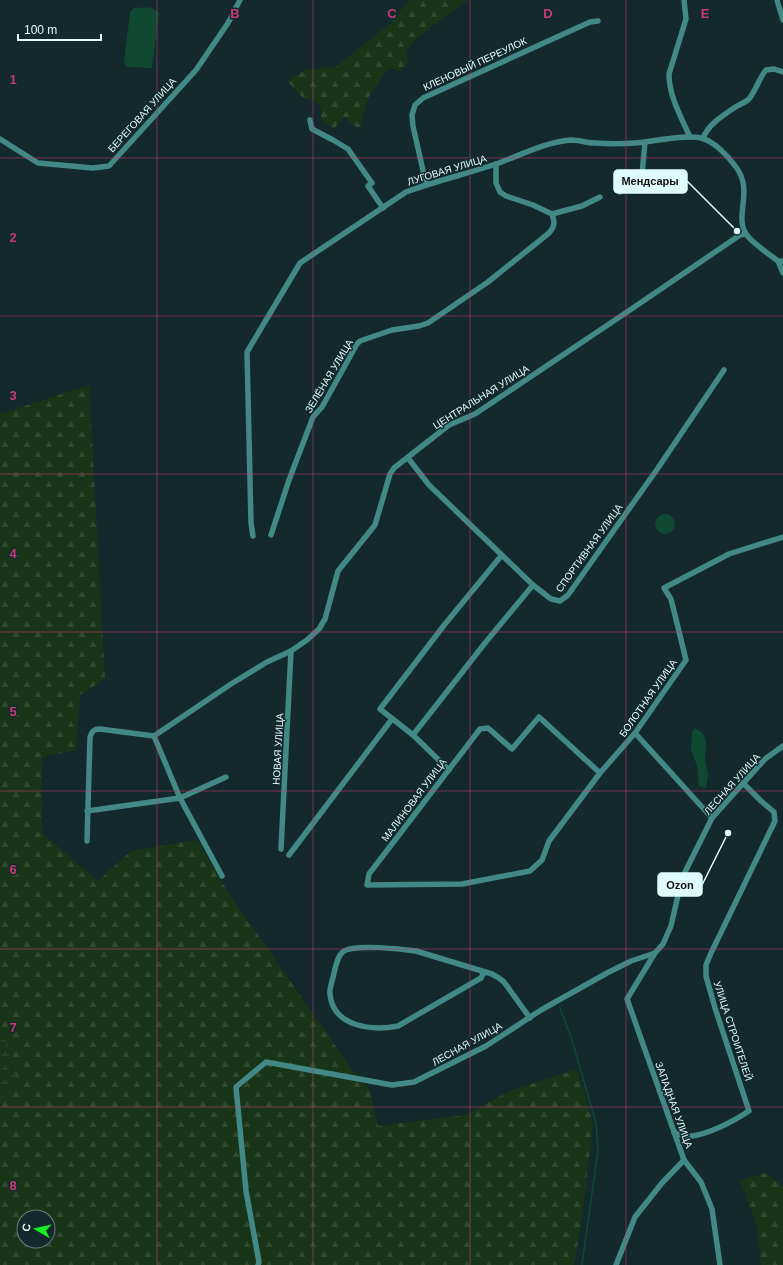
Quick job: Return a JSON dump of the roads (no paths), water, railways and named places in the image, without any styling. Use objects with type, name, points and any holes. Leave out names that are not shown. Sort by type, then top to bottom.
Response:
[{"type":"street","name":"БЕРЕГОВАЯ УЛИЦА","points":[[0,139],[38,163],[93,168],[109,166],[196,70],[228,23],[240,0]]},
{"type":"street","points":[[684,0],[686,19],[669,74],[669,83],[690,137]]},
{"type":"street","points":[[777,0],[783,20]]},
{"type":"street","name":"КЛЕНОВЫЙ ПЕРЕУЛОК","points":[[426,184],[413,126],[412,115],[415,105],[423,98],[476,73],[590,22],[598,21]]},
{"type":"street","points":[[783,72],[774,69],[766,70],[749,99],[734,107],[710,126],[705,132],[703,138],[717,148],[736,166],[741,175],[744,187],[742,212],[743,234],[781,261],[783,273]]},
{"type":"street","points":[[310,120],[312,128],[348,149],[372,183],[368,186],[383,208]]},
{"type":"street","name":"ЛУГОВАЯ УЛИЦА","points":[[252,536],[250,523],[247,352],[300,263],[406,192],[426,184],[496,164],[550,144],[572,140],[606,144],[634,143],[690,137],[703,138]]},
{"type":"street","points":[[620,192],[636,181],[642,174],[645,142]]},
{"type":"street","points":[[496,164],[496,183],[500,192],[506,196],[533,205],[552,214],[582,206],[600,197]]},
{"type":"street","name":"ЗЕЛЁНАЯ УЛИЦА","points":[[271,535],[289,480],[313,417],[322,406],[357,344],[360,341],[392,330],[424,325],[447,311],[488,282],[549,233],[554,226],[555,221],[552,214]]},
{"type":"street","name":"ЦЕНТРАЛЬНАЯ УЛИЦА","points":[[291,651],[307,640],[319,629],[325,619],[338,571],[375,524],[390,474],[399,464],[449,425],[475,414],[743,234]]},
{"type":"street","name":"СПОРТИВНАЯ УЛИЦА","points":[[408,458],[428,485],[533,586],[551,598],[556,600],[563,599],[568,595],[658,468],[724,370]]},
{"type":"street","name":"БОЛОТНАЯ УЛИЦА","points":[[530,870],[542,860],[549,841],[600,773],[635,734],[686,660],[671,598],[664,588],[729,554],[783,536]]},
{"type":"street","points":[[449,770],[413,736],[380,709],[445,624],[502,556]]},
{"type":"street","points":[[413,736],[485,643],[533,586]]},
{"type":"street","points":[[87,841],[87,811],[92,732],[95,729],[154,736],[267,662],[291,651]]},
{"type":"street","name":"НОВАЯ УЛИЦА","points":[[281,849],[291,651]]},
{"type":"street","name":"МАЛИНОВАЯ УЛИЦА","points":[[530,870],[462,884],[367,885],[369,874],[480,729],[488,728],[512,749],[539,718],[600,773]]},
{"type":"street","points":[[289,855],[392,719]]},
{"type":"street","points":[[635,734],[712,818]]},
{"type":"street","points":[[154,736],[180,798],[222,876]]},
{"type":"street","name":"ЛЕСНАЯ УЛИЦА","points":[[258,1265],[260,1262],[246,1191],[236,1087],[266,1062],[392,1085],[414,1082],[486,1046],[530,1018],[607,973],[631,961],[655,953],[663,944],[670,926],[682,878],[712,818],[766,759],[783,746]]},
{"type":"street","points":[[87,811],[180,798],[226,777]]},
{"type":"street","name":"УЛИЦА СТРОИТЕЛЕЙ","points":[[674,1132],[681,1135],[691,1136],[715,1129],[749,1111],[706,976],[706,965],[711,952],[775,821],[774,812],[760,801],[743,783]]},
{"type":"street","points":[[484,972],[481,978],[398,1026],[388,1028],[360,1026],[348,1022],[338,1013],[332,1004],[330,992],[338,959],[343,952],[350,948],[404,949],[416,951],[484,972],[499,978],[504,982],[530,1018]]},
{"type":"street","name":"ЗАПАДНАЯ УЛИЦА","points":[[655,953],[627,999],[684,1160],[702,1182],[712,1209],[720,1265]]},
{"type":"street","points":[[616,1265],[635,1217],[662,1183],[684,1160]]},
{"type":"waterway","points":[[560,1008],[571,1037],[596,1123],[598,1150],[582,1265]]},
{"type":"place","name":"Мендсары","points":[[737,231]]},
{"type":"place","name":"Ozon","points":[[728,833]]}]
